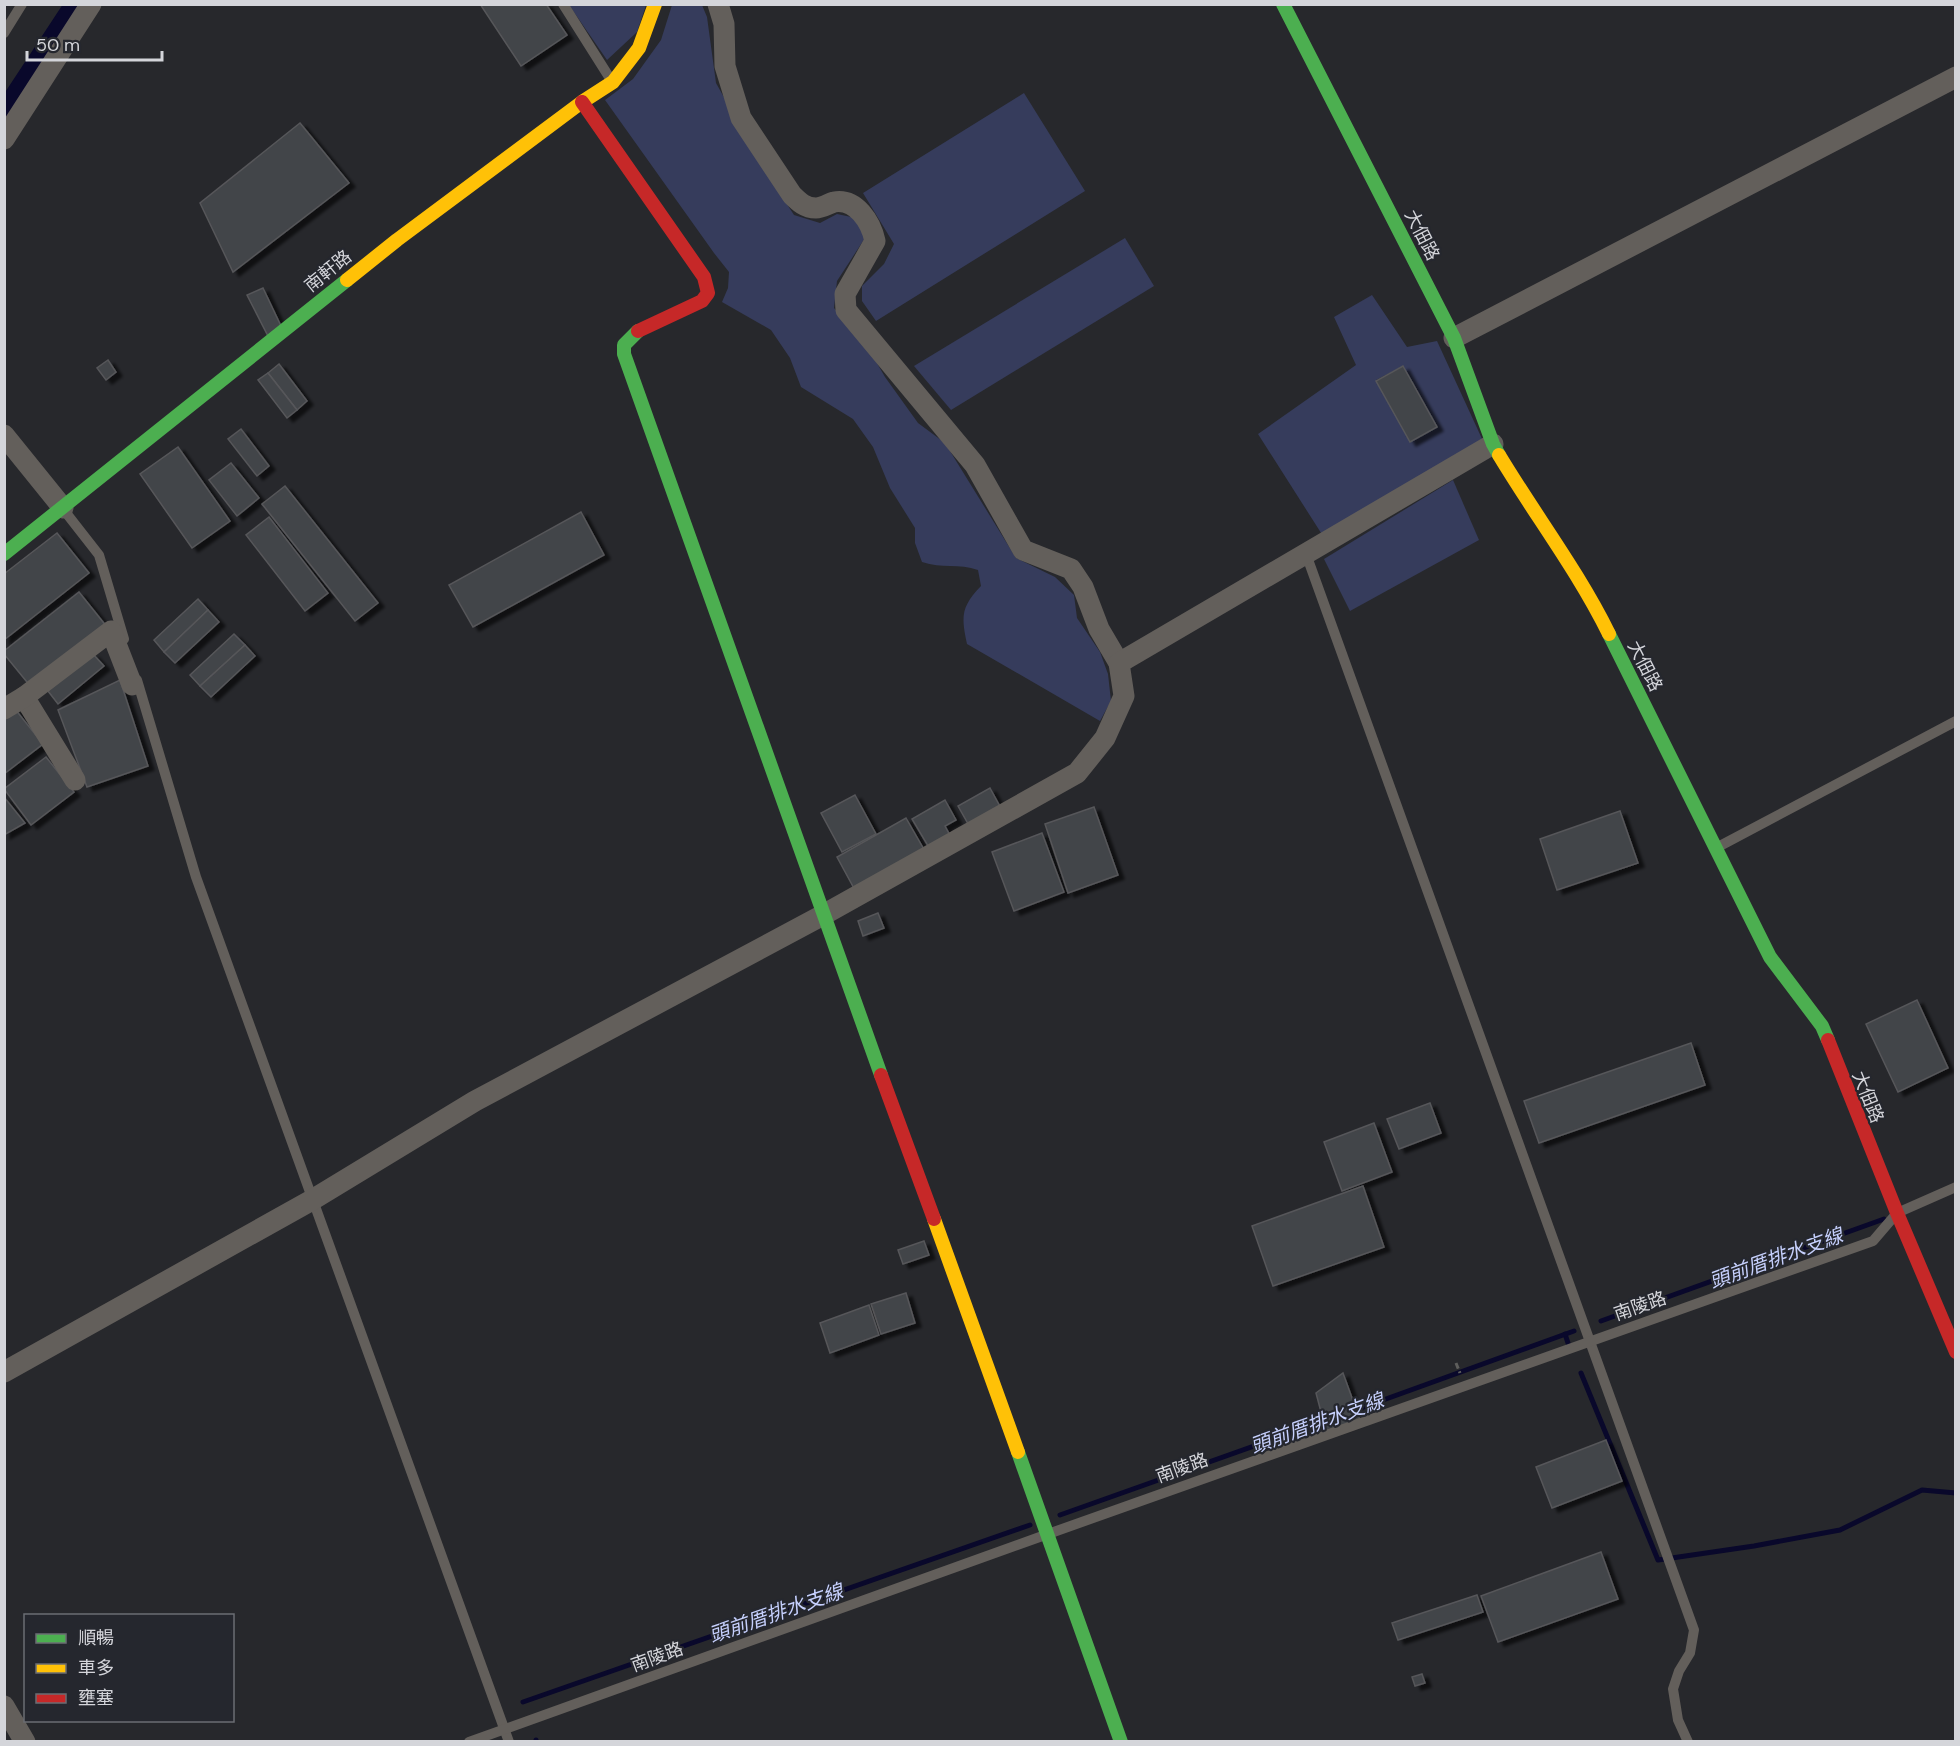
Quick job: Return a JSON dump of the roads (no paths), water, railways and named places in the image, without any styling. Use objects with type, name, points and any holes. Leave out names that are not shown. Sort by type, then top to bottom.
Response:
[{"type":"street","points":[[4,139],[91,4]]},
{"type":"street","name":"南軒路","points":[[4,554],[397,240],[582,102],[613,82],[639,48],[655,4]]},
{"type":"street","points":[[4,1372],[312,1200],[475,1101],[823,915],[1077,773],[1105,738],[1124,696],[1119,663],[1099,629],[1083,587],[1071,569],[1023,550],[975,465],[846,310],[845,294],[875,241],[872,228],[864,216],[850,203],[835,202],[814,208],[801,204],[792,195],[741,118],[725,66],[724,24],[718,4]]},
{"type":"street","name":"大佃路","points":[[1283,4],[1454,338],[1493,444],[1521,492],[1592,600],[1770,957],[1822,1026],[1897,1214],[1956,1352]]},
{"type":"street","points":[[1454,338],[1956,77]]},
{"type":"street","points":[[582,102],[704,278],[708,293],[702,301],[637,331],[624,345],[624,354],[1121,1742]]},
{"type":"street","points":[[4,435],[63,508]]},
{"type":"street","points":[[1119,663],[1493,444]]},
{"type":"street","points":[[75,780],[11,702],[111,631],[132,686]]},
{"type":"street","points":[[4,1706],[25,1742]]},
{"type":"lane","points":[[4,33],[22,4]]},
{"type":"lane","points":[[563,4],[613,82]]},
{"type":"lane","points":[[63,508],[99,555],[196,877],[509,1742]]},
{"type":"lane","points":[[1306,554],[1694,1630],[1690,1653],[1679,1671],[1674,1689],[1678,1720],[1688,1742]]},
{"type":"lane","points":[[1716,848],[1956,721]]},
{"type":"lane","points":[[1897,1214],[1956,1187]]},
{"type":"lane","name":"南陵路","points":[[469,1742],[1873,1241],[1897,1214]]},
{"type":"waterway","points":[[4,112],[75,4]]},
{"type":"waterway","name":"頭前厝排水支線","points":[[1601,1321],[1884,1219]]},
{"type":"waterway","name":"頭前厝排水支線","points":[[1350,1412],[1574,1331]]},
{"type":"waterway","points":[[1565,1334],[1568,1343]]},
{"type":"waterway","points":[[1581,1373],[1658,1560],[1840,1530],[1922,1490],[1956,1493]]},
{"type":"waterway","name":"頭前厝排水支線","points":[[1060,1515],[1330,1419]]},
{"type":"waterway","name":"頭前厝排水支線","points":[[523,1702],[1030,1525]]}]
